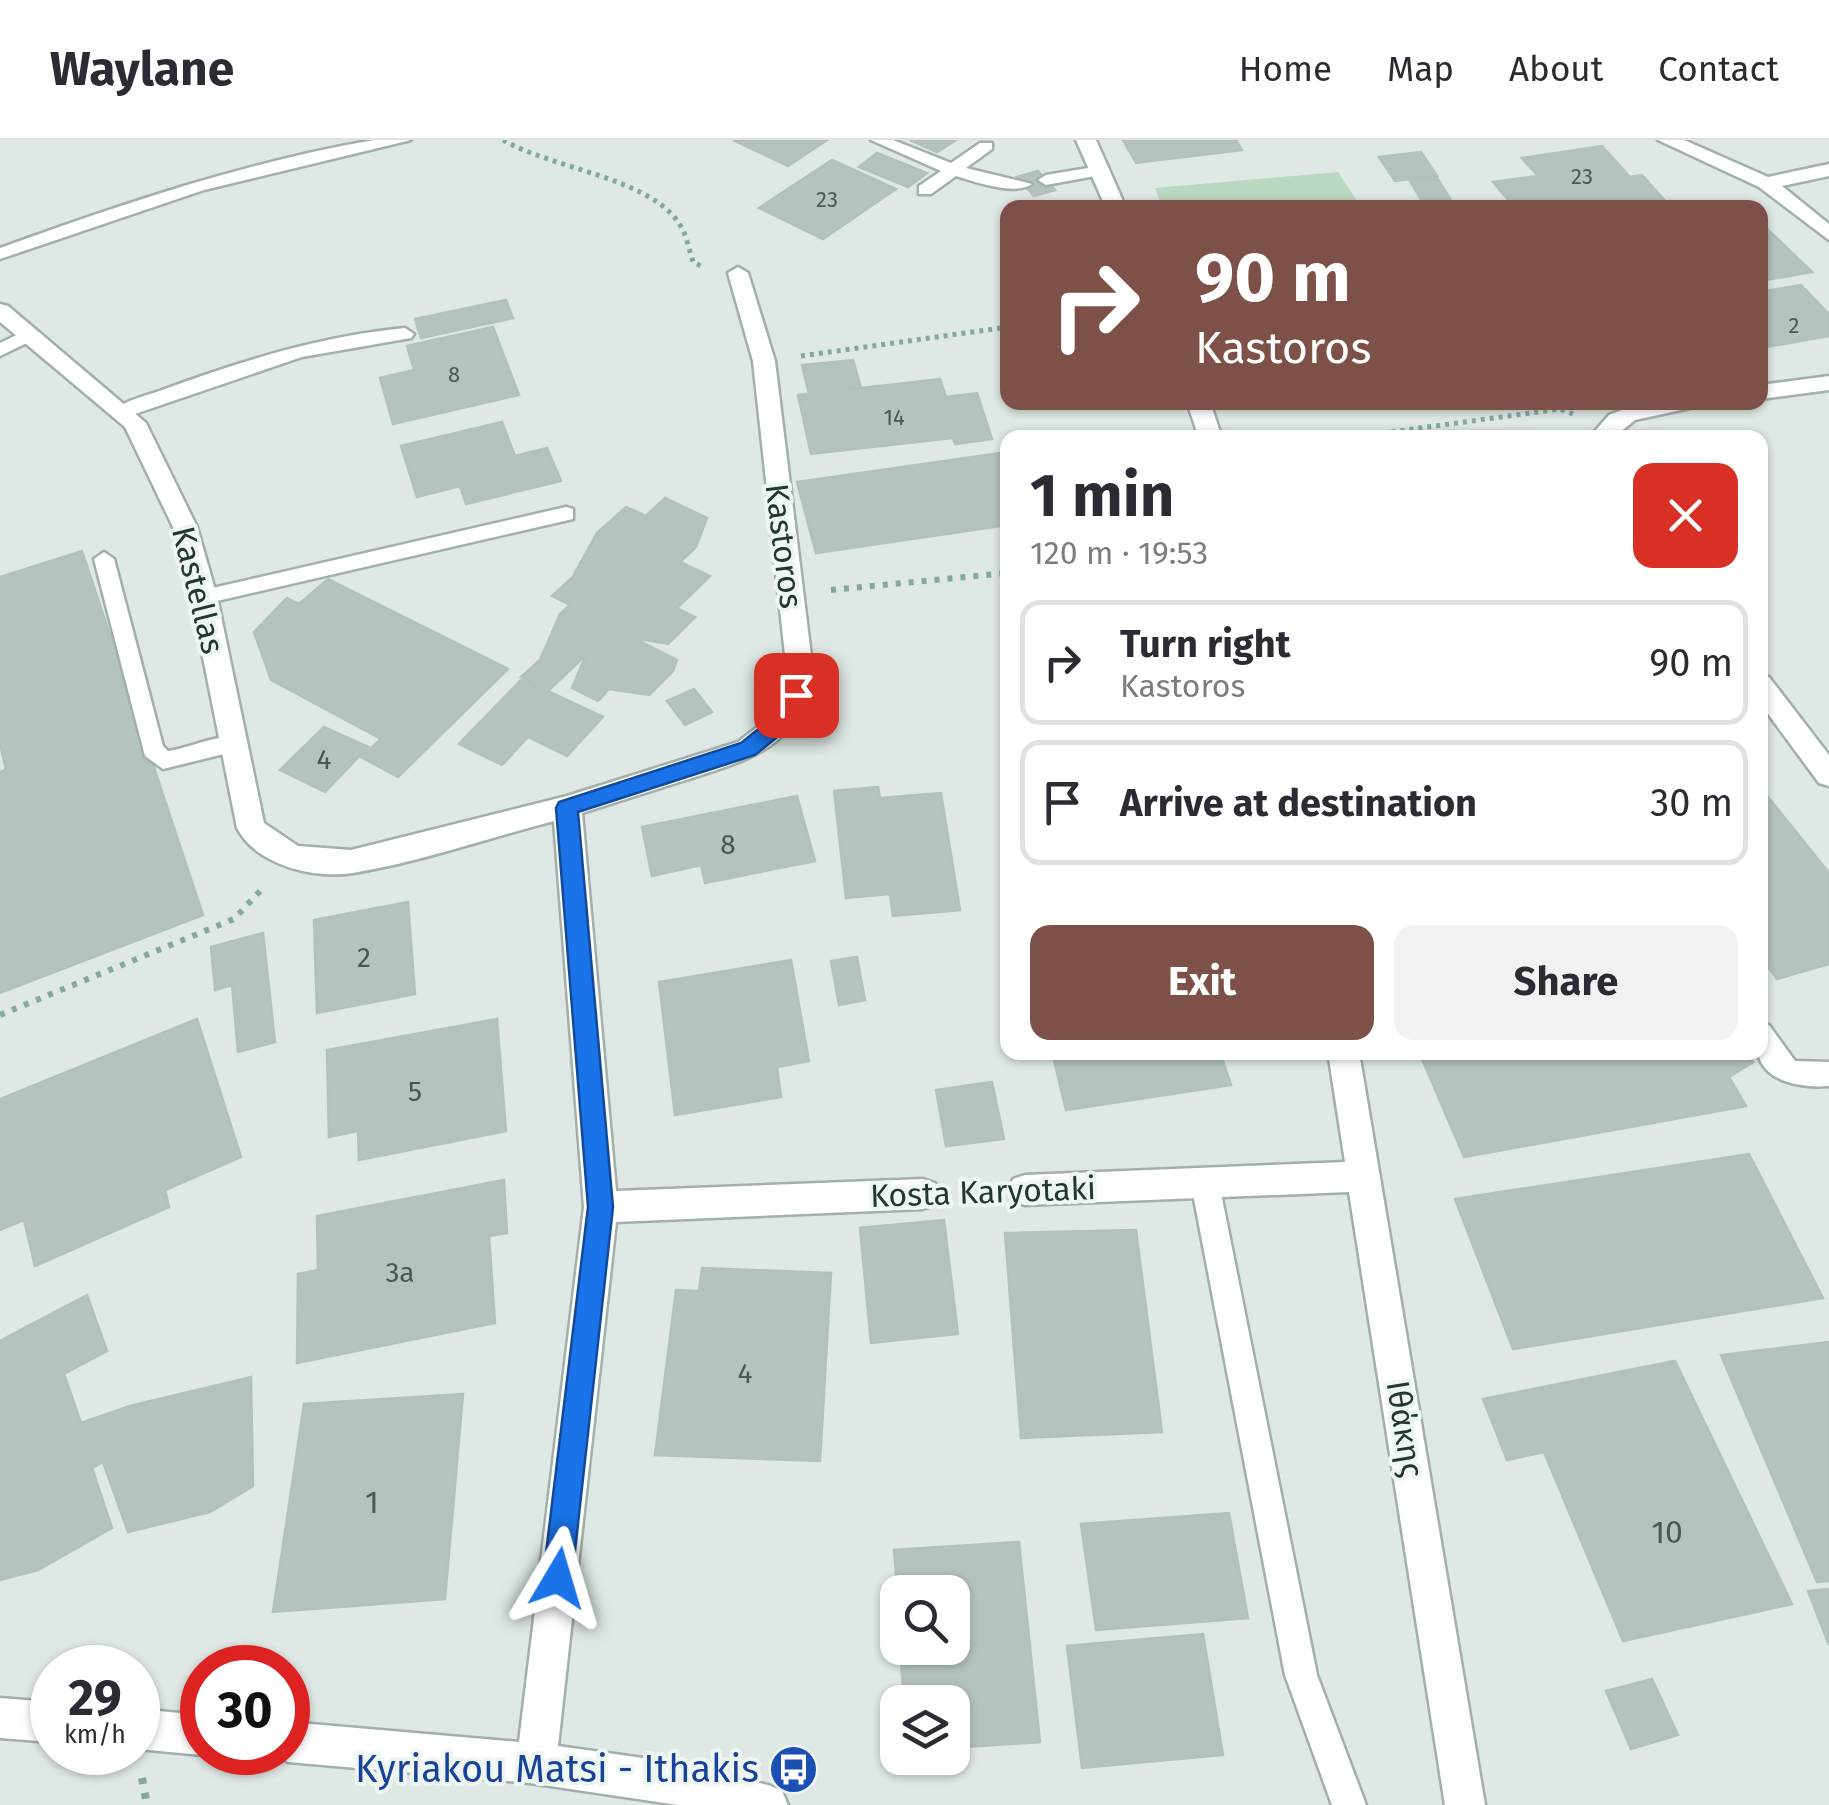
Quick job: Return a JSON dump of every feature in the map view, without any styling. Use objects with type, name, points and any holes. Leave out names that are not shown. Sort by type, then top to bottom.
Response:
[{"type":"street","points":[[1086,140],[1113,200]]},
{"type":"street","points":[[1668,140],[1766,183],[1829,234]]},
{"type":"street","points":[[1766,183],[1829,170]]},
{"type":"street","name":"Kastoros","points":[[291,858],[320,863],[351,862],[567,808],[748,749],[778,724],[796,695],[798,664],[764,361],[738,273]]},
{"type":"street","name":"Kastellas","points":[[0,311],[135,423],[185,527],[204,598],[251,828],[267,846],[291,858]]},
{"type":"street","points":[[1768,391],[1829,383]]},
{"type":"street","points":[[1606,430],[1624,415],[1649,410]]},
{"type":"street","points":[[1768,695],[1829,775]]},
{"type":"street","points":[[536,1763],[600,1207],[567,808]]},
{"type":"street","name":"Ιθάκης","points":[[1344,1060],[1466,1805]]},
{"type":"street","name":"Kosta Karyotaki","points":[[1025,1190],[1365,1176]]},
{"type":"street","name":"Kosta Karyotaki","points":[[600,1207],[922,1194]]},
{"type":"street","points":[[0,1718],[30,1720]]},
{"type":"street","points":[[310,1744],[536,1763],[724,1793],[768,1805]]},
{"type":"lane","points":[[0,254],[159,195],[242,171],[334,150],[403,140]]},
{"type":"lane","points":[[879,140],[956,170],[1006,184],[1024,184]]},
{"type":"lane","points":[[925,190],[986,146]]},
{"type":"lane","points":[[1046,180],[1100,171]]},
{"type":"lane","points":[[122,412],[176,391],[357,336],[405,334]]},
{"type":"lane","points":[[0,350],[29,336]]},
{"type":"lane","points":[[204,598],[566,514]]},
{"type":"lane","points":[[104,559],[153,750],[164,760],[232,744]]},
{"type":"lane","points":[[1768,1045],[1784,1070],[1804,1077],[1829,1074]]},
{"type":"lane","points":[[1205,1183],[1301,1675],[1349,1805]]},
{"type":"path","points":[[503,140],[537,161],[598,177],[656,204],[674,216],[684,231],[692,262],[714,271],[738,273]]},
{"type":"path","points":[[764,361],[1000,328]]},
{"type":"path","points":[[1406,430],[1553,410]]},
{"type":"path","points":[[1562,410],[1600,430]]},
{"type":"path","points":[[790,594],[1000,574]]},
{"type":"path","points":[[0,1014],[234,920],[291,858]]},
{"type":"green space","points":[[1338,172],[1356,200],[1159,200],[1155,188]]},
{"type":"building","points":[[733,140],[827,140],[788,166]]},
{"type":"building","points":[[910,140],[956,140],[937,152]]},
{"type":"building","points":[[1123,140],[1236,140],[1242,150],[1136,163]]},
{"type":"building","points":[[1602,146],[1630,177],[1642,175],[1664,200],[1508,200],[1493,182],[1538,176],[1522,158]]},
{"type":"building","points":[[1421,152],[1437,176],[1395,181],[1379,157]]},
{"type":"building","points":[[877,153],[927,173],[908,187],[859,167]]},
{"type":"building","points":[[832,160],[896,189],[823,239],[759,208]]},
{"type":"building","points":[[1038,171],[1055,190],[1034,196],[1017,177]]},
{"type":"building","points":[[1437,178],[1451,200],[1421,200],[1410,181]]},
{"type":"building","points":[[1768,230],[1812,272],[1768,280]]},
{"type":"building","points":[[1801,285],[1829,314],[1829,336],[1768,347],[1768,291]]},
{"type":"building","points":[[506,300],[513,318],[421,338],[415,319]]},
{"type":"building","points":[[493,327],[519,395],[393,424],[380,378],[414,370],[407,346]]},
{"type":"building","points":[[853,360],[861,388],[809,394],[802,365]]},
{"type":"building","points":[[940,379],[946,397],[977,393],[992,439],[955,444],[953,438],[811,454],[798,395]]},
{"type":"building","points":[[502,422],[515,456],[547,448],[561,481],[466,504],[460,486],[417,497],[401,446]]},
{"type":"building","points":[[1000,453],[1000,526],[816,553],[797,482]]},
{"type":"building","points":[[665,498],[707,518],[696,547],[680,562],[710,576],[677,608],[695,617],[668,644],[634,638],[677,660],[673,671],[649,695],[609,689],[598,701],[572,688],[586,655],[548,691],[521,677],[540,660],[560,614],[570,605],[552,596],[572,578],[597,533],[626,507],[646,516]]},
{"type":"building","points":[[82,551],[203,915],[0,993],[0,772],[6,770],[0,744],[0,577]]},
{"type":"building","points":[[328,579],[508,669],[398,777],[361,757],[381,739],[271,680],[254,632],[287,598],[299,604]]},
{"type":"building","points":[[522,679],[603,717],[567,756],[528,737],[502,765],[459,744]]},
{"type":"building","points":[[694,689],[712,712],[685,725],[667,701]]},
{"type":"building","points":[[324,727],[368,747],[325,792],[280,770]]},
{"type":"building","points":[[878,787],[880,798],[941,793],[960,910],[893,916],[890,894],[846,898],[834,791]]},
{"type":"building","points":[[797,796],[815,861],[705,883],[701,865],[652,876],[642,827]]},
{"type":"building","points":[[1768,797],[1829,873],[1829,964],[1777,979],[1768,967]]},
{"type":"building","points":[[408,902],[415,994],[317,1013],[314,920]]},
{"type":"building","points":[[263,933],[275,1042],[238,1052],[232,985],[215,990],[211,947]]},
{"type":"building","points":[[857,957],[865,1000],[839,1005],[831,961]]},
{"type":"building","points":[[791,960],[809,1061],[777,1067],[781,1097],[675,1115],[659,982]]},
{"type":"building","points":[[197,1019],[241,1157],[165,1190],[169,1207],[35,1266],[24,1220],[0,1230],[0,1099]]},
{"type":"building","points":[[497,1019],[506,1131],[359,1160],[358,1131],[329,1137],[327,1050]]},
{"type":"building","points":[[1054,1060],[1223,1060],[1231,1085],[1066,1110]]},
{"type":"building","points":[[1422,1060],[1753,1062],[1729,1077],[1746,1106],[1464,1157]]},
{"type":"building","points":[[992,1082],[1004,1139],[946,1146],[936,1090]]},
{"type":"building","points":[[1749,1154],[1823,1298],[1513,1349],[1455,1199]]},
{"type":"building","points":[[504,1180],[507,1233],[489,1236],[495,1323],[297,1363],[298,1274],[318,1270],[317,1216]]},
{"type":"building","points":[[944,1220],[958,1334],[871,1343],[860,1228]]},
{"type":"building","points":[[1136,1230],[1162,1432],[1021,1438],[1005,1233]]},
{"type":"building","points":[[702,1268],[831,1273],[820,1461],[655,1455],[676,1290],[699,1291]]},
{"type":"building","points":[[87,1295],[107,1351],[64,1374],[81,1423],[130,1406],[251,1377],[253,1486],[210,1512],[128,1532],[103,1462],[92,1468],[112,1528],[38,1570],[0,1580],[0,1341]]},
{"type":"building","points":[[1829,1342],[1829,1581],[1817,1582],[1721,1355]]},
{"type":"building","points":[[1675,1361],[1792,1604],[1623,1641],[1544,1452],[1507,1460],[1483,1399]]},
{"type":"building","points":[[463,1394],[445,1599],[273,1612],[304,1404]]},
{"type":"building","points":[[1229,1513],[1248,1618],[1096,1630],[1081,1524]]},
{"type":"building","points":[[1019,1542],[1040,1742],[970,1747],[970,1685],[903,1685],[901,1665],[970,1665],[970,1575],[896,1575],[894,1550]]},
{"type":"building","points":[[1829,1589],[1829,1645],[1808,1591]]},
{"type":"building","points":[[1203,1634],[1223,1755],[1082,1768],[1067,1646]]},
{"type":"building","points":[[1652,1679],[1678,1735],[1631,1749],[1606,1691]]},
{"type":"place","name":"Kyriakou Matsi - Ithakis","points":[[794,1769]]},
{"type":"route","points":[[558,1578],[600,1207],[567,808],[748,749],[778,724],[796,695]]}]
